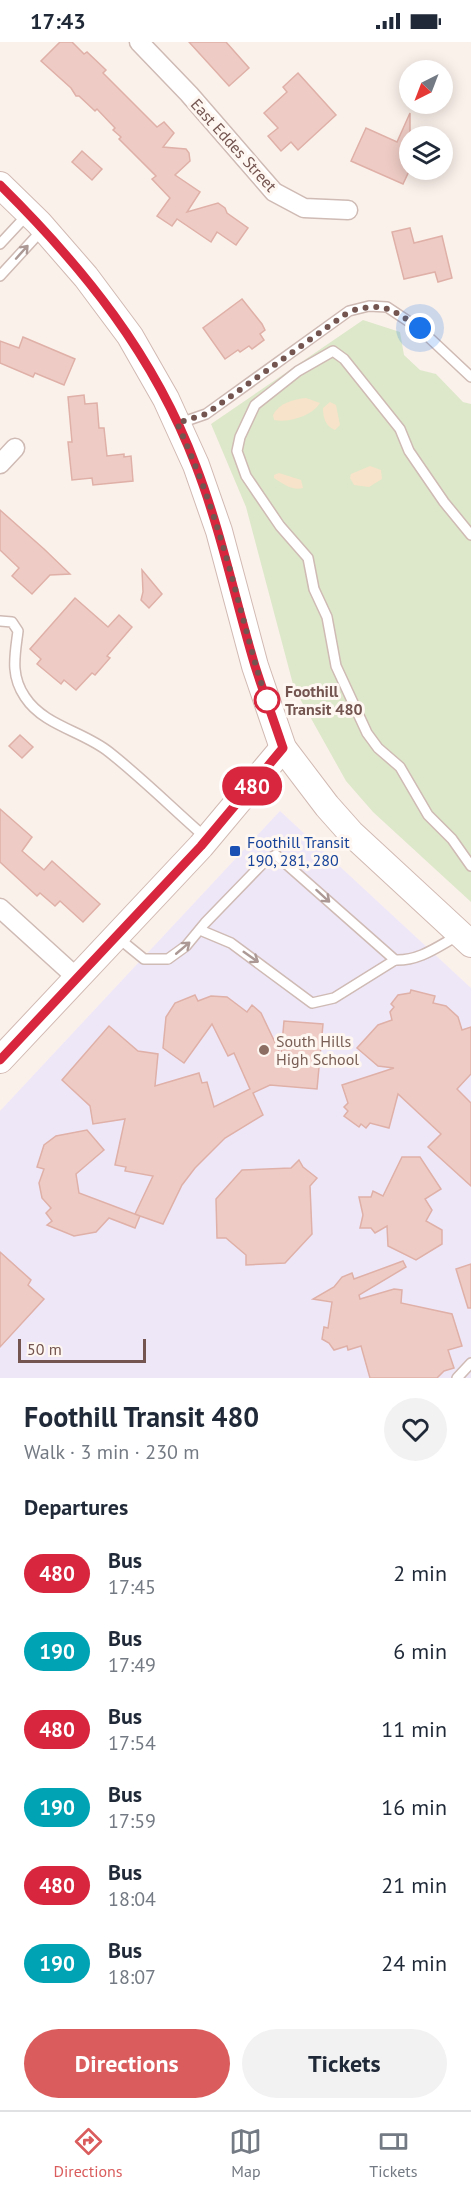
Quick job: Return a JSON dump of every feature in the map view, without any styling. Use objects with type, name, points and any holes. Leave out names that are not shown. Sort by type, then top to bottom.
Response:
[{"type":"main road","points":[[0,185],[86,277],[130,336],[166,399],[196,465],[219,531],[255,666],[283,748],[327,806],[351,833],[466,939]]},
{"type":"main road","points":[[0,1060],[207,839],[283,748]]},
{"type":"street","name":"East Eddes Street","points":[[139,42],[189,94],[274,192],[304,208],[348,210]]},
{"type":"street","points":[[0,464],[15,448]]},
{"type":"street","points":[[0,908],[76,977]]},
{"type":"lane","points":[[0,244],[36,221]]},
{"type":"lane","points":[[0,276],[36,221]]},
{"type":"lane","points":[[177,423],[206,414],[350,311],[369,306],[387,307],[420,328],[471,376]]},
{"type":"lane","points":[[471,536],[409,451],[400,429],[344,359],[333,351],[298,371],[255,405],[240,437],[237,451],[246,476],[280,526],[308,558],[314,589],[327,617],[336,666],[367,733],[378,748],[400,767],[428,815],[452,840],[471,866]]},
{"type":"lane","points":[[0,621],[12,622],[18,630],[13,664],[16,680],[25,698],[38,712],[107,750],[207,839]]},
{"type":"lane","points":[[116,936],[144,959],[168,959],[186,946],[265,861],[276,855],[395,960]]},
{"type":"lane","points":[[200,930],[231,944],[312,1003],[334,998],[395,960],[422,956],[466,939]]},
{"type":"lane","points":[[457,1378],[471,1363]]},
{"type":"shaded area","name":"South Hills High School","points":[[280,811],[471,988],[471,1378],[0,1378],[0,1111]]},
{"type":"green space","points":[[363,320],[400,332],[404,355],[420,370],[436,374],[463,402],[471,404],[471,902],[373,812],[346,781],[294,688],[246,507],[211,424]]},
{"type":"sand","points":[[306,398],[320,403],[311,412],[299,418],[274,420],[273,415],[283,405]]},
{"type":"sand","points":[[330,402],[336,405],[340,425],[335,430],[327,424],[323,415],[323,408]]},
{"type":"sand","points":[[370,466],[381,470],[382,479],[369,487],[354,485],[350,478],[351,474]]},
{"type":"sand","points":[[279,473],[301,480],[303,488],[284,485],[274,478],[274,475]]},
{"type":"building","points":[[60,42],[72,42],[84,54],[87,52],[106,70],[103,73],[157,127],[164,122],[174,133],[163,147],[186,149],[190,161],[175,175],[200,192],[187,212],[218,203],[225,208],[227,213],[248,228],[236,245],[217,232],[211,242],[177,219],[172,226],[157,216],[170,198],[152,179],[156,176],[119,139],[121,137],[113,130],[115,128],[97,109],[95,111],[79,96],[76,96],[71,88],[41,61]]},
{"type":"building","points":[[189,42],[226,42],[249,68],[229,86]]},
{"type":"building","points":[[298,73],[336,115],[298,150],[291,142],[281,151],[268,136],[278,128],[264,113],[287,92],[283,87]]},
{"type":"building","points":[[410,114],[410,114],[410,126],[404,126]]},
{"type":"building","points":[[366,128],[397,142],[399,138],[399,180],[405,180],[403,184],[351,161]]},
{"type":"building","points":[[82,151],[102,169],[92,180],[72,162]]},
{"type":"building","points":[[410,228],[414,243],[442,236],[452,278],[438,282],[435,272],[404,279],[392,232]]},
{"type":"building","points":[[242,299],[262,324],[265,330],[260,334],[264,340],[252,349],[249,346],[240,352],[238,350],[225,359],[203,328]]},
{"type":"building","points":[[23,337],[75,359],[64,385],[35,373],[33,377],[0,363],[0,341],[19,348]]},
{"type":"building","points":[[84,395],[85,404],[97,403],[99,428],[104,428],[107,456],[124,454],[124,457],[131,456],[133,481],[93,485],[92,478],[72,480],[68,442],[72,442],[68,397]]},
{"type":"building","points":[[0,510],[70,574],[50,575],[32,594],[12,576],[19,568],[0,550]]},
{"type":"building","points":[[142,570],[162,594],[149,608],[141,600]]},
{"type":"building","points":[[75,598],[108,627],[119,615],[132,627],[107,656],[110,658],[95,675],[92,673],[76,690],[64,680],[61,684],[37,664],[41,659],[30,649]]},
{"type":"building","points":[[20,735],[33,747],[22,758],[9,746]]},
{"type":"building","points":[[0,809],[32,837],[22,851],[44,870],[52,861],[100,904],[83,922],[60,901],[55,906],[40,893],[37,896],[0,862]]},
{"type":"building","points":[[411,990],[435,996],[433,1003],[446,1006],[458,1017],[462,1030],[471,1027],[471,1074],[457,1089],[471,1103],[471,1186],[428,1147],[441,1134],[398,1094],[389,1128],[370,1123],[366,1128],[361,1124],[359,1127],[344,1116],[348,1111],[344,1107],[348,1103],[342,1085],[394,1068],[378,1066],[357,1048],[378,1025],[392,1020],[390,1012],[394,1007],[391,1004],[398,995],[410,993]]},
{"type":"building","points":[[195,995],[198,1001],[211,996],[227,997],[247,1012],[252,1005],[261,1013],[281,1055],[284,1021],[323,1024],[317,1089],[270,1085],[253,1093],[263,1115],[225,1138],[195,1168],[182,1185],[163,1224],[135,1214],[153,1176],[125,1171],[126,1167],[115,1165],[125,1119],[93,1124],[90,1106],[62,1080],[109,1026],[138,1051],[158,1054],[155,1086],[199,1073],[202,1083],[207,1082],[214,1107],[250,1089],[234,1053],[228,1056],[212,1024],[184,1063],[163,1048],[166,1017],[175,1003]]},
{"type":"building","points":[[87,1130],[104,1150],[76,1174],[79,1193],[140,1216],[135,1228],[109,1218],[96,1232],[74,1236],[47,1225],[52,1221],[46,1213],[51,1208],[42,1198],[39,1183],[44,1169],[37,1167],[44,1145],[56,1136]]},
{"type":"building","points":[[402,1157],[420,1157],[441,1189],[425,1199],[432,1210],[426,1221],[442,1230],[442,1244],[416,1260],[388,1246],[387,1226],[375,1233],[371,1228],[360,1228],[363,1215],[359,1197],[371,1197],[373,1191],[383,1196]]},
{"type":"building","points":[[299,1160],[303,1167],[317,1178],[310,1186],[312,1234],[285,1263],[246,1265],[246,1255],[226,1238],[217,1238],[216,1199],[242,1170],[291,1168]]},
{"type":"building","points":[[0,1252],[31,1280],[28,1285],[44,1299],[0,1347]]},
{"type":"building","points":[[403,1261],[406,1267],[359,1295],[360,1299],[394,1289],[402,1290],[401,1303],[452,1314],[462,1346],[448,1350],[454,1368],[444,1371],[437,1378],[370,1378],[361,1346],[348,1350],[347,1346],[334,1350],[322,1339],[324,1327],[328,1328],[332,1302],[313,1299],[334,1287],[342,1277],[352,1273],[354,1279]]},
{"type":"building","points":[[471,1264],[471,1308],[468,1308],[456,1269]]},
{"type":"bus line","name":"480","points":[[0,185],[39,224],[86,277],[130,336],[166,399],[196,465],[219,531],[255,666],[283,748],[201,846],[0,1060]]},
{"type":"place","name":"Foothill Transit 480","points":[[267,700]]},
{"type":"place","name":"Foothill Transit 190, 281, 280","points":[[235,851]]},
{"type":"place","name":"South Hills High School","points":[[264,1050]]},
{"type":"route","points":[[267,700],[269,707],[255,666],[219,531],[196,465],[177,423],[206,414],[350,311],[369,306],[387,307],[420,328]]}]
